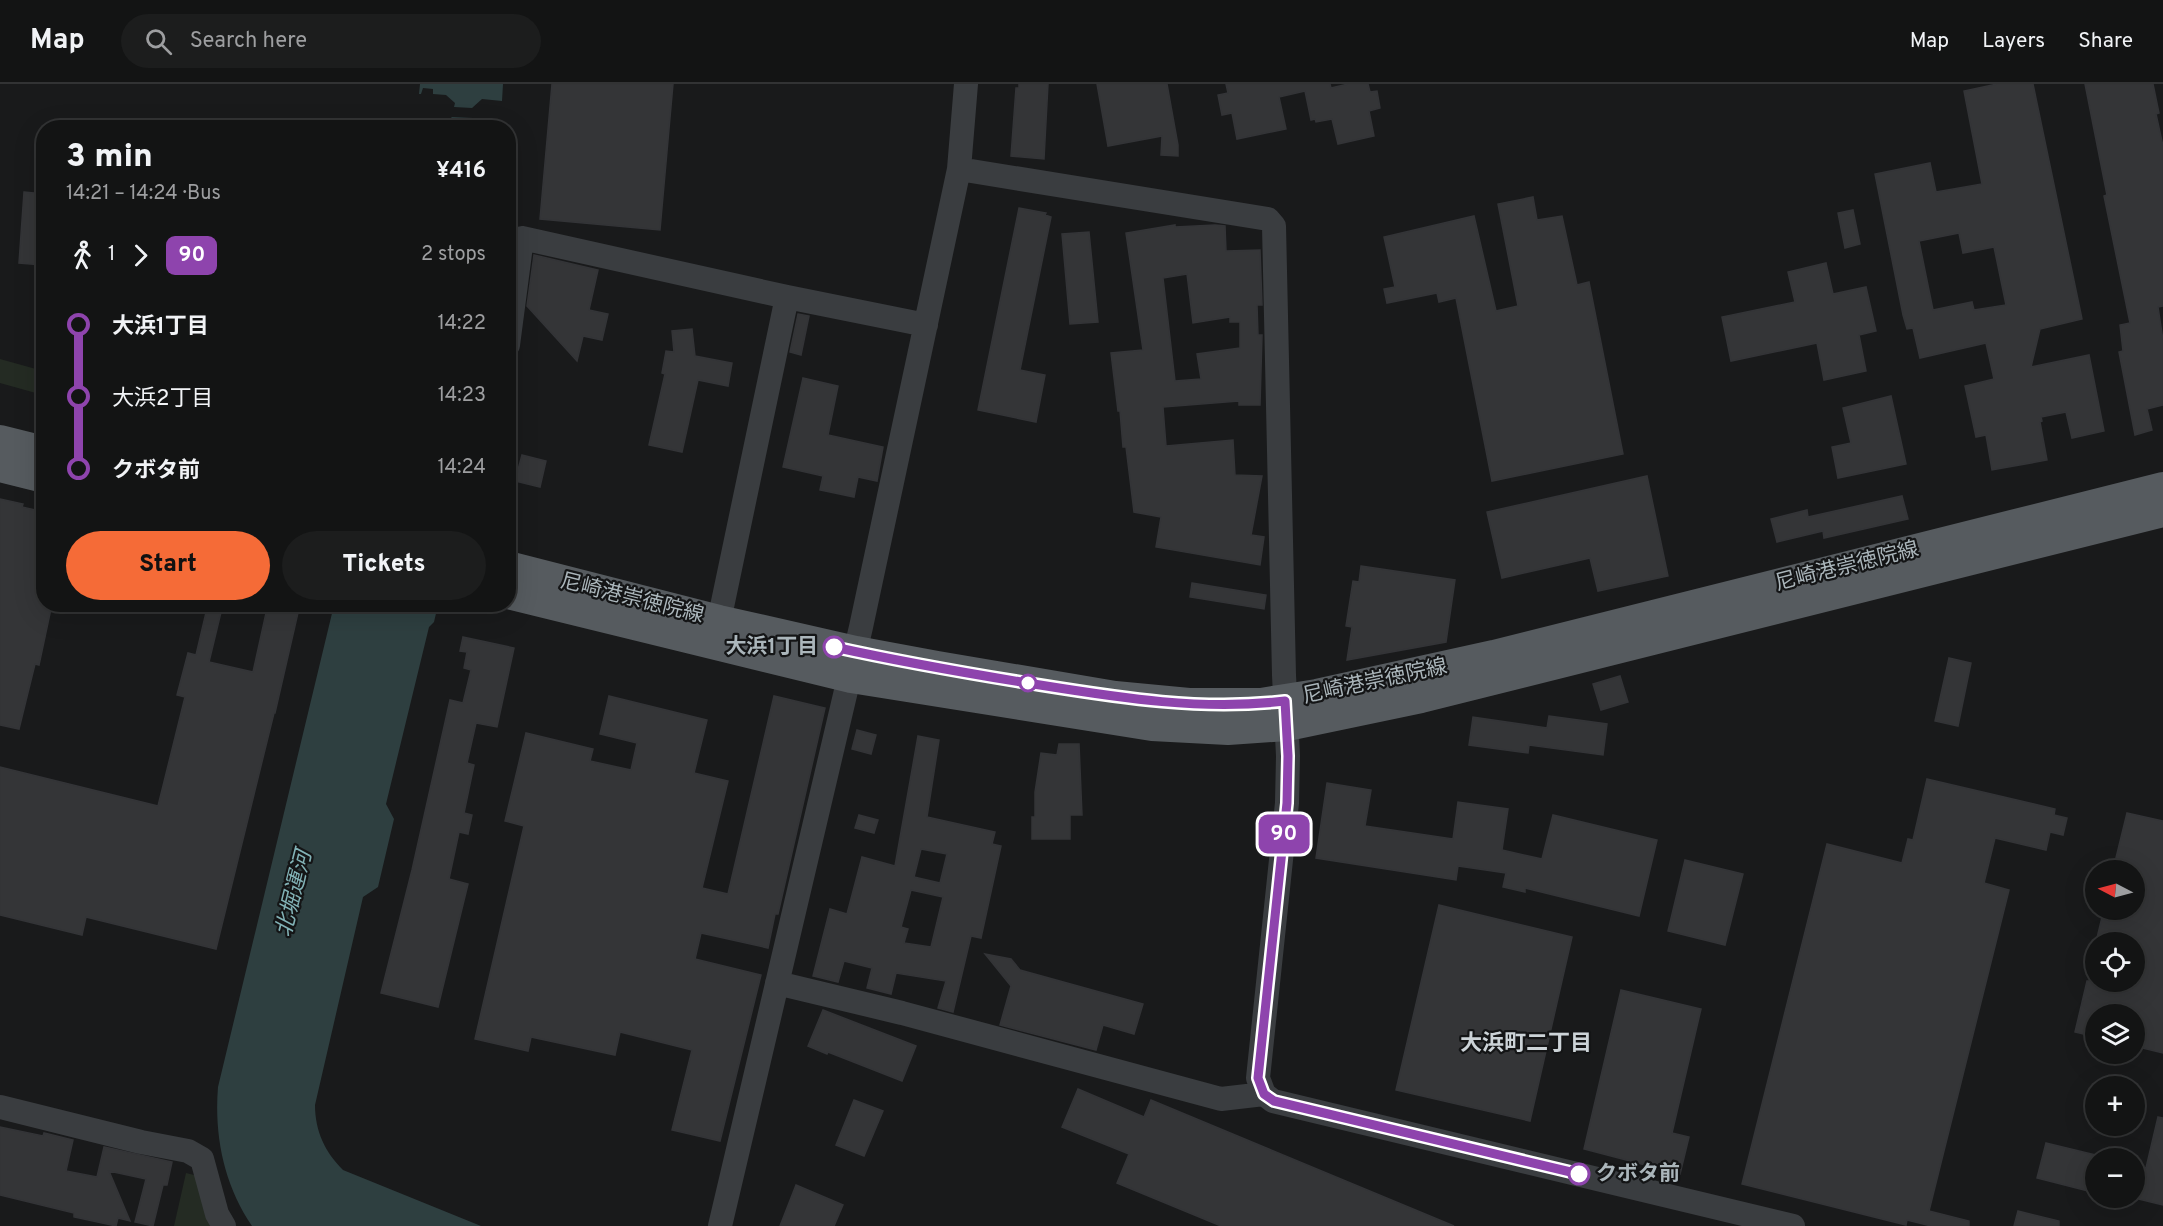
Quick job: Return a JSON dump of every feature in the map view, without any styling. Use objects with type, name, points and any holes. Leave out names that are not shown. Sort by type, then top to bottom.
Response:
[{"type":"main road","points":[[0,441],[36,450]]},
{"type":"main road","points":[[0,466],[36,475]]},
{"type":"main road","name":"尼崎港崇徳院線","points":[[516,595],[1152,725],[1227,729],[1494,656],[2163,488]]},
{"type":"main road","name":"尼崎港崇徳院線","points":[[1286,713],[1421,697],[2163,511]]},
{"type":"main road","name":"尼崎港崇徳院線","points":[[516,569],[719,621],[853,664]]},
{"type":"street","points":[[720,1226],[853,664],[959,169],[966,84]]},
{"type":"street","points":[[959,169],[1268,219],[1274,226],[1288,756],[1287,803],[1258,1078],[1264,1094],[1274,1101],[1793,1226]]},
{"type":"street","points":[[516,284],[522,238],[787,297],[926,325]]},
{"type":"street","points":[[719,621],[787,297]]},
{"type":"street","points":[[777,982],[902,1013],[1221,1099],[1264,1094]]},
{"type":"street","points":[[0,1107],[141,1142],[188,1151],[202,1159],[217,1214],[225,1226]]},
{"type":"shaded area","points":[[0,359],[36,369],[36,393],[0,383]]},
{"type":"shaded area","points":[[186,1173],[198,1176],[218,1226],[174,1226]]},
{"type":"water","points":[[420,84],[503,84],[502,101],[482,99],[472,108],[454,107],[455,103],[446,95],[433,94],[433,89],[423,88],[419,94]]},
{"type":"water","points":[[452,117],[473,118],[474,120],[449,120]]},
{"type":"water","name":"北堀運河","points":[[332,612],[436,612],[434,622],[429,627],[386,804],[394,819],[378,887],[363,897],[315,1105],[315,1115],[326,1148],[343,1170],[481,1226],[252,1226],[234,1194],[223,1160],[218,1124],[218,1087]]},
{"type":"building","points":[[552,84],[673,84],[660,230],[540,219]]},
{"type":"building","points":[[1019,84],[1048,84],[1044,159],[1011,156],[1016,88],[1019,88]]},
{"type":"building","points":[[1097,84],[1167,84],[1178,156],[1161,155],[1162,136],[1108,146]]},
{"type":"building","points":[[1226,84],[1330,84],[1331,88],[1348,84],[1368,84],[1370,92],[1377,91],[1380,108],[1369,111],[1374,136],[1338,144],[1332,119],[1316,122],[1315,119],[1311,120],[1305,91],[1279,97],[1286,129],[1237,139],[1232,113],[1222,115],[1218,95],[1228,93]]},
{"type":"building","points":[[1997,84],[2033,84],[2082,319],[2040,329],[2031,367],[2089,355],[2104,431],[2072,438],[2066,412],[2041,417],[2047,460],[1992,470],[1986,435],[1976,437],[1965,386],[1994,379],[1986,343],[1920,358],[1913,328],[1907,329],[1903,315],[1875,174],[1930,163],[1936,192],[1982,184],[1964,91]],"holes":[[[1959,233],[1963,253],[1994,247],[2006,305],[1974,310],[1972,302],[1933,310],[1919,241]]]},
{"type":"building","points":[[2085,84],[2153,84],[2159,113],[2156,114],[2163,146],[2163,306],[2158,307],[2163,340],[2163,405],[2147,409],[2152,430],[2135,435],[2119,352],[2123,351],[2120,325],[2130,323],[2104,196],[2107,195]]},
{"type":"building","points":[[24,192],[36,193],[36,264],[19,263]]},
{"type":"building","points":[[1533,197],[1537,220],[1562,216],[1577,285],[1589,282],[1623,454],[1492,481],[1456,298],[1439,302],[1437,293],[1387,303],[1384,289],[1395,287],[1384,237],[1474,216],[1496,311],[1518,306],[1498,204]]},
{"type":"building","points":[[1019,208],[1046,213],[1045,215],[1051,217],[1020,370],[1045,375],[1036,422],[978,410]]},
{"type":"building","points":[[1853,210],[1860,244],[1845,248],[1838,213]]},
{"type":"building","points":[[1175,225],[1175,227],[1225,226],[1226,251],[1260,250],[1262,305],[1257,305],[1258,335],[1262,335],[1260,405],[1239,405],[1239,401],[1163,407],[1166,446],[1233,440],[1235,475],[1262,476],[1251,535],[1264,537],[1260,565],[1156,547],[1161,517],[1134,512],[1111,353],[1143,350],[1126,233]],"holes":[[[1187,274],[1193,323],[1230,317],[1230,322],[1240,322],[1240,348],[1197,354],[1201,379],[1175,381],[1163,278]]]},
{"type":"building","points":[[1089,232],[1098,322],[1070,324],[1062,234]]},
{"type":"building","points":[[534,255],[598,270],[589,310],[608,314],[602,340],[583,336],[577,361],[527,306]]},
{"type":"building","points":[[1826,263],[1833,294],[1866,287],[1876,331],[1859,335],[1866,371],[1824,380],[1817,343],[1731,361],[1722,317],[1795,302],[1788,272]]},
{"type":"building","points":[[798,314],[809,316],[801,355],[790,352]]},
{"type":"building","points":[[692,329],[695,356],[732,363],[728,386],[698,380],[682,452],[649,445],[665,374],[662,373],[666,351],[674,352],[672,331]]},
{"type":"building","points":[[803,378],[838,386],[828,435],[883,447],[877,481],[858,477],[854,497],[820,490],[823,476],[783,467]]},
{"type":"building","points":[[1891,396],[1906,464],[1838,478],[1832,447],[1851,443],[1843,408]]},
{"type":"building","points":[[522,455],[546,461],[540,487],[516,481]]},
{"type":"building","points":[[1647,476],[1668,576],[1598,591],[1590,558],[1502,578],[1487,512]]},
{"type":"building","points":[[1902,496],[1908,519],[1824,538],[1823,531],[1777,542],[1771,519],[1807,510],[1808,517]]},
{"type":"building","points":[[0,499],[23,504],[22,507],[36,510],[36,612],[50,612],[39,665],[35,664],[19,729],[0,725]]},
{"type":"building","points":[[1361,566],[1455,580],[1446,642],[1347,660],[1352,627],[1346,626],[1353,581],[1359,582]]},
{"type":"building","points":[[1192,583],[1266,595],[1264,609],[1190,597]]},
{"type":"building","points":[[206,612],[221,612],[209,662],[253,672],[266,612],[298,612],[216,949],[86,917],[82,935],[0,915],[0,767],[158,806],[185,697],[177,695],[188,653],[196,655]]},
{"type":"building","points":[[463,637],[514,648],[497,727],[476,723],[467,763],[474,765],[464,813],[472,815],[468,834],[459,832],[449,879],[468,884],[438,1007],[381,993],[412,870],[450,700],[463,703],[471,670],[464,668],[467,652],[460,651]]},
{"type":"building","points":[[1949,658],[1971,663],[1958,726],[1935,721]]},
{"type":"building","points":[[1620,676],[1628,702],[1601,710],[1593,684]]},
{"type":"building","points":[[609,696],[707,720],[694,773],[728,781],[702,888],[728,894],[774,696],[825,708],[778,914],[775,914],[768,948],[701,933],[695,959],[761,975],[720,1141],[672,1130],[692,1050],[620,1032],[615,1055],[531,1037],[528,1051],[475,1039],[524,826],[505,821],[526,733],[593,749],[590,761],[631,770],[637,743],[600,734]]},
{"type":"building","points":[[1549,716],[1607,724],[1603,755],[1529,745],[1528,753],[1469,745],[1473,717],[1547,728]]},
{"type":"building","points":[[857,730],[876,735],[871,754],[852,749]]},
{"type":"building","points":[[918,736],[939,740],[927,817],[995,832],[992,844],[1001,846],[981,938],[971,936],[953,1012],[938,1008],[946,981],[896,973],[891,994],[867,988],[872,968],[844,961],[838,982],[813,976],[830,909],[847,914],[862,857],[895,866]],"holes":[[[921,849],[947,854],[940,883],[914,877]],[[911,890],[943,897],[931,947],[904,943],[908,929],[901,927]]]},
{"type":"building","points":[[1059,744],[1079,744],[1082,815],[1070,815],[1070,839],[1032,839],[1032,817],[1035,817],[1035,792],[1041,753],[1057,755]]},
{"type":"building","points":[[1927,779],[2055,809],[2054,815],[2067,818],[2063,835],[2050,832],[2046,850],[1995,838],[1984,883],[2009,890],[1929,1211],[1969,1221],[1969,1226],[1931,1226],[1907,1220],[1906,1225],[1742,1184],[1827,844],[1902,863],[1908,839],[1913,840]]},
{"type":"building","points":[[1327,783],[1371,790],[1365,826],[1453,839],[1458,802],[1508,809],[1502,850],[1542,859],[1553,815],[1657,840],[1639,916],[1525,888],[1525,892],[1503,887],[1506,873],[1458,866],[1456,880],[1316,858]]},
{"type":"building","points":[[2127,813],[2163,821],[2163,1053],[2145,1049],[2145,1004],[2085,1004],[2085,1034],[2075,1032],[2085,990],[2085,992],[2145,992],[2145,932],[2098,932],[2101,920],[2145,920],[2145,860],[2115,860]]},
{"type":"building","points":[[859,815],[878,820],[874,833],[855,828]]},
{"type":"building","points":[[1685,860],[1743,874],[1725,945],[1668,931]]},
{"type":"building","points":[[1439,905],[1572,937],[1530,1121],[1396,1090]]},
{"type":"building","points":[[985,954],[1011,959],[1020,970],[1143,1004],[1134,1034],[1103,1025],[1096,1050],[1000,1025],[1011,986]]},
{"type":"building","points":[[1621,990],[1701,1009],[1672,1133],[1689,1137],[1680,1174],[1584,1149]]},
{"type":"building","points":[[823,1010],[916,1046],[902,1081],[808,1046]]},
{"type":"building","points":[[1078,1089],[1144,1117],[1151,1100],[1454,1226],[1221,1226],[1117,1183],[1129,1154],[1062,1127]]},
{"type":"building","points":[[854,1100],[883,1111],[864,1156],[836,1145]]},
{"type":"building","points":[[2158,1117],[2163,1118],[2163,1205],[2145,1201],[2146,1168]]},
{"type":"building","points":[[0,1127],[43,1136],[44,1133],[73,1140],[66,1171],[97,1177],[104,1147],[172,1162],[167,1185],[163,1185],[153,1226],[135,1222],[146,1179],[109,1171],[130,1221],[118,1218],[116,1226],[74,1217],[74,1213],[0,1195]]},
{"type":"building","points":[[2046,1143],[2085,1152],[2085,1190],[2037,1178]]},
{"type":"building","points":[[796,1185],[843,1205],[834,1226],[780,1226]]},
{"type":"building","points":[[2018,1211],[2059,1221],[2059,1226],[2014,1226]]},
{"type":"bus line","name":"90","points":[[834,647],[1115,697],[1189,704],[1261,704],[1285,701],[1288,756],[1287,803],[1258,1078],[1264,1094],[1274,1101],[1579,1174]]},
{"type":"place","name":"大浜1丁目","points":[[834,647]]},
{"type":"place","name":"クボタ前","points":[[1579,1174]]},
{"type":"district","name":"大浜町二丁目","points":[[1526,1044]]}]
